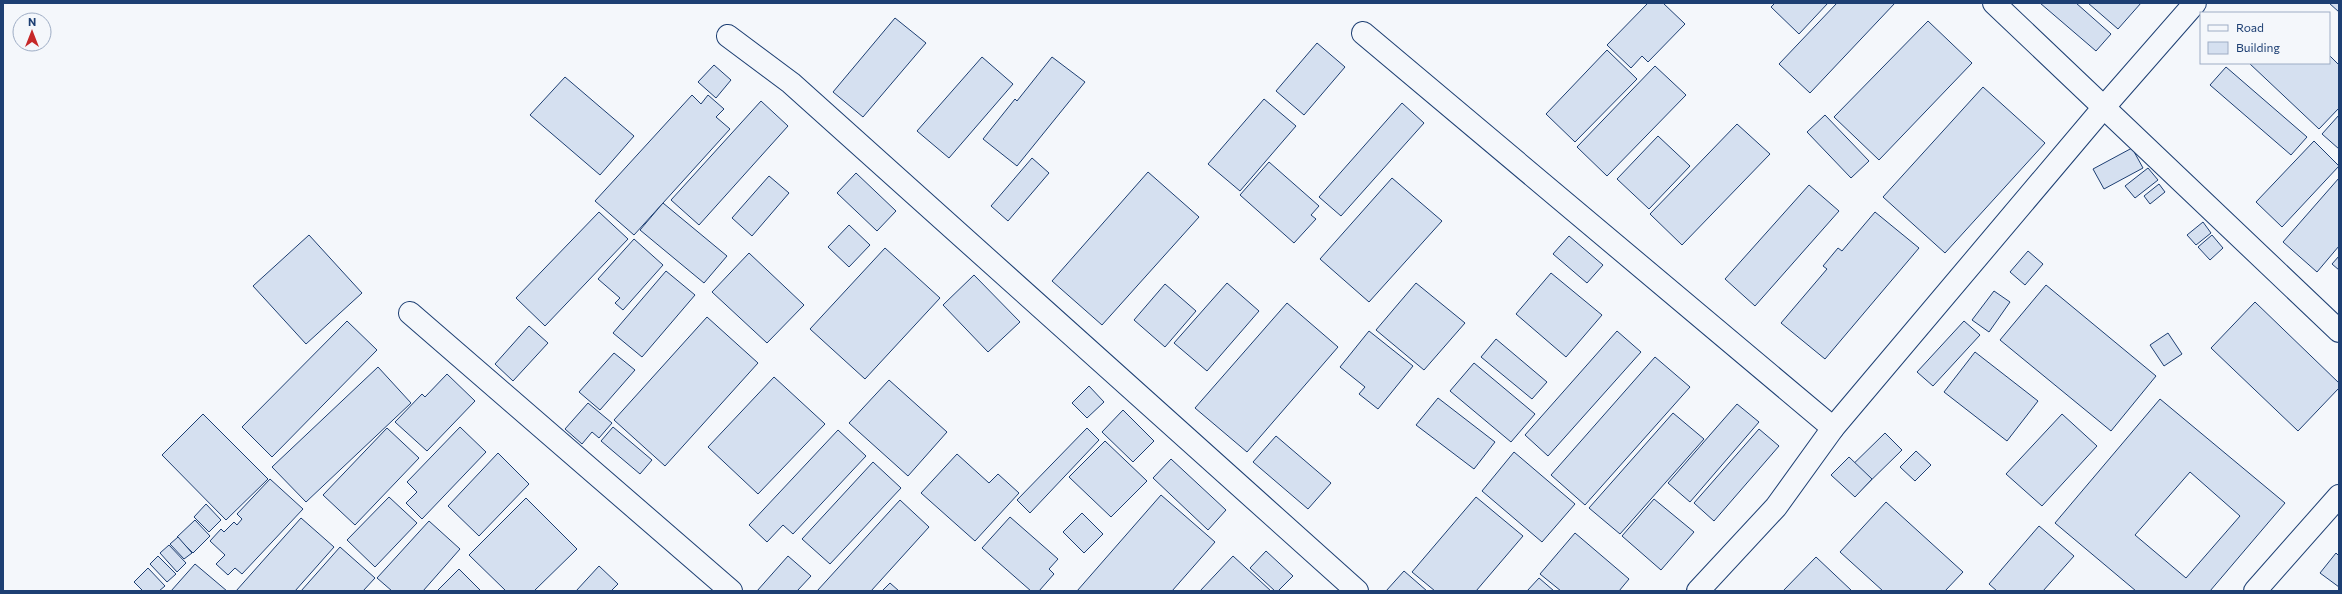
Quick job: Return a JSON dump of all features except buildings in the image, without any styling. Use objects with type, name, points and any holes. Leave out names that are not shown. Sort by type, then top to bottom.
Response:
[{"type":"street","points":[[1994,3],[2339,331]]},
{"type":"street","points":[[1698,591],[1776,507],[1834,428],[2104,107],[2195,3]]},
{"type":"street","points":[[1363,33],[1834,428]]},
{"type":"street","points":[[728,36],[797,88],[1357,591]]},
{"type":"street","points":[[410,313],[731,591]]},
{"type":"street","points":[[2255,591],[2339,496]]}]
